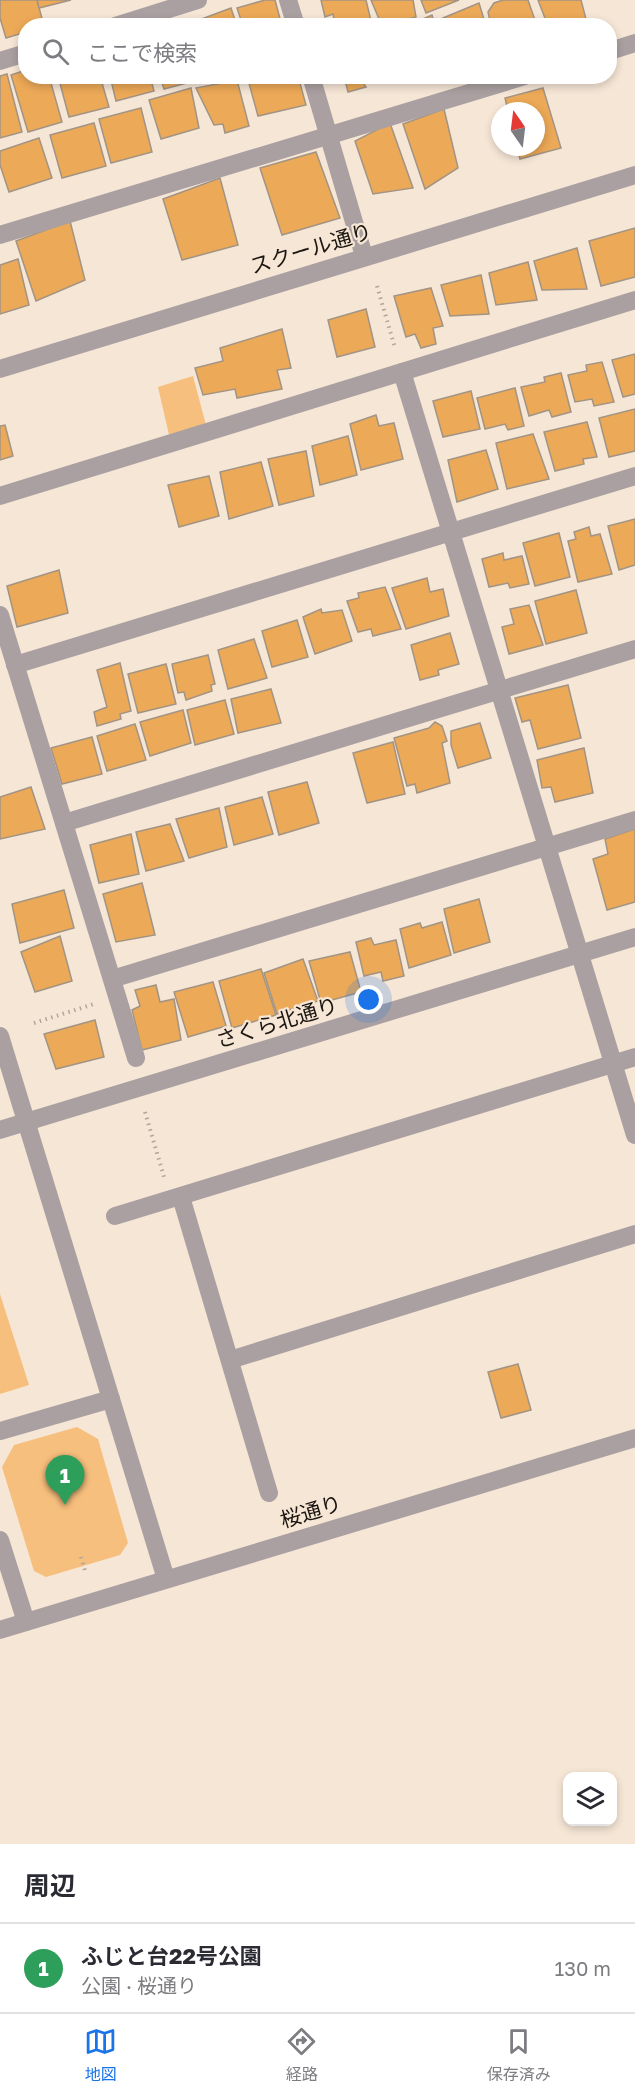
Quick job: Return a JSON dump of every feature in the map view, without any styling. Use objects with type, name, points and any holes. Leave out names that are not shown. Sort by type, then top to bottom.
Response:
[{"type":"street","points":[[141,18],[198,0]]},
{"type":"street","points":[[288,0],[294,18]]},
{"type":"street","points":[[617,49],[635,43]]},
{"type":"street","points":[[0,61],[18,55]]},
{"type":"street","points":[[313,84],[364,256]]},
{"type":"street","points":[[0,235],[499,84]]},
{"type":"street","name":"スクール通り","points":[[0,369],[635,175]]},
{"type":"street","points":[[0,496],[635,300]]},
{"type":"street","points":[[402,372],[635,1135]]},
{"type":"street","points":[[15,665],[635,476]]},
{"type":"street","points":[[0,615],[136,1058]]},
{"type":"street","points":[[64,823],[635,649]]},
{"type":"street","points":[[115,988],[635,820]]},
{"type":"street","name":"さくら北通り","points":[[0,1130],[635,937]]},
{"type":"street","points":[[0,1036],[166,1579]]},
{"type":"street","points":[[115,1216],[635,1057]]},
{"type":"street","points":[[176,1198],[230,1360],[268,1493]]},
{"type":"street","points":[[230,1360],[635,1234]]},
{"type":"street","points":[[0,1431],[111,1399]]},
{"type":"street","name":"桜通り","points":[[0,1630],[635,1438]]},
{"type":"street","points":[[0,1540],[26,1622]]},
{"type":"path","points":[[377,286],[388,324]]},
{"type":"path","points":[[34,1023],[115,988]]},
{"type":"path","points":[[145,1112],[176,1198]]},
{"type":"path","points":[[81,1557],[86,1574]]},
{"type":"shaded area","points":[[193,376],[206,425],[169,435],[158,387]]},
{"type":"shaded area","points":[[0,1294],[29,1385],[0,1394]]},
{"type":"shaded area","points":[[77,1427],[98,1439],[128,1543],[120,1555],[46,1577],[34,1571],[2,1467],[14,1445]]},
{"type":"building","points":[[0,0],[37,0],[42,18],[18,18],[18,34],[6,38],[0,18]]},
{"type":"building","points":[[37,0],[71,0],[39,8]]},
{"type":"building","points":[[265,0],[275,0],[280,18],[240,18],[237,8]]},
{"type":"building","points":[[321,0],[366,0],[370,18],[334,18],[333,14],[325,17]]},
{"type":"building","points":[[371,0],[413,0],[416,17],[379,18]]},
{"type":"building","points":[[421,0],[459,0],[426,13]]},
{"type":"building","points":[[503,0],[528,0],[534,18],[489,18],[488,12],[494,3]]},
{"type":"building","points":[[538,0],[581,0],[586,18],[545,18]]},
{"type":"building","points":[[479,3],[484,18],[443,18]]},
{"type":"building","points":[[231,8],[234,18],[204,18]]},
{"type":"building","points":[[18,73],[18,84],[51,84],[62,122],[28,132],[11,75]]},
{"type":"building","points":[[7,74],[22,132],[0,138],[0,76]]},
{"type":"building","points":[[60,84],[102,84],[109,107],[69,117]]},
{"type":"building","points":[[112,84],[152,84],[154,91],[116,101]]},
{"type":"building","points":[[162,84],[183,84],[164,89]]},
{"type":"building","points":[[216,84],[238,84],[249,126],[225,133],[223,124],[214,125],[196,88]]},
{"type":"building","points":[[249,84],[300,84],[306,105],[258,116]]},
{"type":"building","points":[[346,84],[364,84],[366,87],[348,92]]},
{"type":"building","points":[[191,88],[199,128],[161,139],[149,100]]},
{"type":"building","points":[[543,88],[561,148],[545,152],[545,102],[506,102],[505,98]]},
{"type":"building","points":[[141,108],[152,152],[111,163],[99,119]]},
{"type":"building","points":[[444,109],[458,168],[425,189],[403,124]]},
{"type":"building","points":[[94,123],[106,166],[62,178],[50,135]]},
{"type":"building","points":[[390,123],[413,188],[373,194],[355,141]]},
{"type":"building","points":[[39,138],[52,178],[9,192],[0,165],[0,151]]},
{"type":"building","points":[[316,152],[340,218],[282,235],[260,168]]},
{"type":"building","points":[[220,178],[238,245],[182,260],[163,199]]},
{"type":"building","points":[[70,221],[85,280],[36,301],[16,241]]},
{"type":"building","points":[[635,228],[635,277],[601,286],[589,241]]},
{"type":"building","points":[[577,248],[587,289],[542,290],[534,261]]},
{"type":"building","points":[[18,259],[29,305],[0,314],[0,265]]},
{"type":"building","points":[[528,262],[537,300],[496,305],[489,273]]},
{"type":"building","points":[[481,275],[489,314],[450,316],[441,285]]},
{"type":"building","points":[[431,288],[443,326],[433,328],[436,344],[421,348],[415,334],[406,337],[394,296]]},
{"type":"building","points":[[366,309],[375,347],[337,357],[328,320]]},
{"type":"building","points":[[282,329],[291,368],[277,370],[282,389],[237,398],[235,389],[203,395],[195,368],[223,361],[220,348]]},
{"type":"building","points":[[635,354],[635,394],[623,397],[612,360]]},
{"type":"building","points":[[602,362],[614,402],[594,406],[592,399],[575,402],[568,375],[587,371],[586,365]]},
{"type":"building","points":[[561,373],[571,412],[552,417],[549,410],[529,416],[521,387],[545,382],[544,377]]},
{"type":"building","points":[[515,388],[524,426],[508,430],[505,424],[485,429],[477,398]]},
{"type":"building","points":[[471,391],[480,429],[443,437],[433,401]]},
{"type":"building","points":[[635,409],[635,451],[609,457],[599,418]]},
{"type":"building","points":[[376,415],[379,426],[394,423],[403,459],[361,470],[350,424]]},
{"type":"building","points":[[587,422],[597,457],[583,459],[584,464],[555,471],[544,432]]},
{"type":"building","points":[[5,425],[13,456],[0,460],[0,426]]},
{"type":"building","points":[[533,434],[549,479],[507,489],[496,443]]},
{"type":"building","points":[[348,436],[357,475],[320,485],[312,446]]},
{"type":"building","points":[[486,450],[498,489],[457,502],[448,460]]},
{"type":"building","points":[[306,451],[314,496],[279,505],[268,459]]},
{"type":"building","points":[[261,462],[273,506],[229,519],[220,472]]},
{"type":"building","points":[[209,476],[219,516],[179,527],[168,485]]},
{"type":"building","points":[[635,519],[635,565],[619,570],[608,526]]},
{"type":"building","points":[[589,527],[591,536],[600,534],[612,574],[578,582],[568,541],[576,539],[574,532]]},
{"type":"building","points":[[559,533],[570,577],[535,586],[523,543]]},
{"type":"building","points":[[503,553],[504,560],[522,556],[529,584],[510,588],[508,583],[489,587],[482,559]]},
{"type":"building","points":[[59,570],[68,613],[17,627],[7,586]]},
{"type":"building","points":[[427,578],[430,592],[443,589],[449,616],[406,629],[392,588]]},
{"type":"building","points":[[385,587],[401,629],[373,636],[371,629],[358,632],[347,601],[359,598],[358,593]]},
{"type":"building","points":[[576,590],[587,633],[546,644],[535,601]]},
{"type":"building","points":[[529,605],[543,645],[509,654],[502,627],[514,624],[510,609]]},
{"type":"building","points":[[321,609],[322,613],[342,610],[352,641],[315,654],[303,617]]},
{"type":"building","points":[[297,620],[308,657],[272,667],[262,631]]},
{"type":"building","points":[[450,633],[459,664],[438,670],[439,675],[420,680],[411,645]]},
{"type":"building","points":[[254,639],[267,678],[228,689],[218,650]]},
{"type":"building","points":[[208,655],[215,684],[211,685],[212,691],[186,700],[184,692],[178,693],[172,664]]},
{"type":"building","points":[[120,663],[131,711],[120,714],[121,719],[97,726],[94,712],[107,707],[97,670]]},
{"type":"building","points":[[166,664],[176,704],[138,713],[128,674]]},
{"type":"building","points":[[568,685],[581,738],[538,749],[530,720],[522,722],[515,698]]},
{"type":"building","points":[[271,689],[281,723],[238,733],[231,699]]},
{"type":"building","points":[[225,700],[234,734],[195,745],[187,710]]},
{"type":"building","points":[[183,710],[191,743],[150,756],[140,722]]},
{"type":"building","points":[[435,722],[442,726],[447,741],[442,743],[450,783],[417,793],[415,784],[407,786],[394,738],[429,728]]},
{"type":"building","points":[[480,723],[491,758],[458,768],[451,745],[451,731]]},
{"type":"building","points":[[135,724],[146,760],[107,771],[97,736]]},
{"type":"building","points":[[92,737],[102,774],[62,784],[51,748]]},
{"type":"building","points":[[393,742],[405,794],[367,803],[353,753]]},
{"type":"building","points":[[584,748],[593,793],[555,802],[551,787],[542,788],[537,760]]},
{"type":"building","points":[[307,782],[319,823],[279,835],[268,792]]},
{"type":"building","points":[[31,787],[45,829],[0,839],[0,797]]},
{"type":"building","points":[[262,797],[273,834],[234,845],[225,807]]},
{"type":"building","points":[[219,808],[227,847],[189,858],[176,819]]},
{"type":"building","points":[[170,824],[184,861],[146,871],[136,832]]},
{"type":"building","points":[[635,829],[635,902],[607,910],[593,859],[608,854],[605,839]]},
{"type":"building","points":[[131,834],[139,874],[99,883],[90,845]]},
{"type":"building","points":[[142,883],[155,935],[116,942],[103,894]]},
{"type":"building","points":[[64,890],[74,928],[20,943],[12,904]]},
{"type":"building","points":[[479,899],[490,942],[454,953],[444,909]]},
{"type":"building","points":[[442,922],[451,955],[409,968],[400,929],[420,923],[422,928]]},
{"type":"building","points":[[60,936],[72,981],[35,992],[21,952]]},
{"type":"building","points":[[371,938],[374,945],[396,940],[404,976],[383,981],[381,972],[364,976],[356,942]]},
{"type":"building","points":[[350,952],[361,992],[321,1003],[309,961]]},
{"type":"building","points":[[303,959],[318,1001],[277,1014],[264,973]]},
{"type":"building","points":[[261,969],[276,1015],[232,1028],[219,981]]},
{"type":"building","points":[[213,982],[226,1026],[188,1037],[174,992]]},
{"type":"building","points":[[156,985],[160,1002],[174,999],[181,1040],[142,1050],[132,1010],[140,1006],[135,990]]},
{"type":"building","points":[[95,1020],[104,1057],[56,1069],[44,1034]]},
{"type":"building","points":[[518,1364],[531,1410],[501,1418],[488,1372]]},
{"type":"place","name":"ふじと台22号公園","points":[[65,1505]]}]
